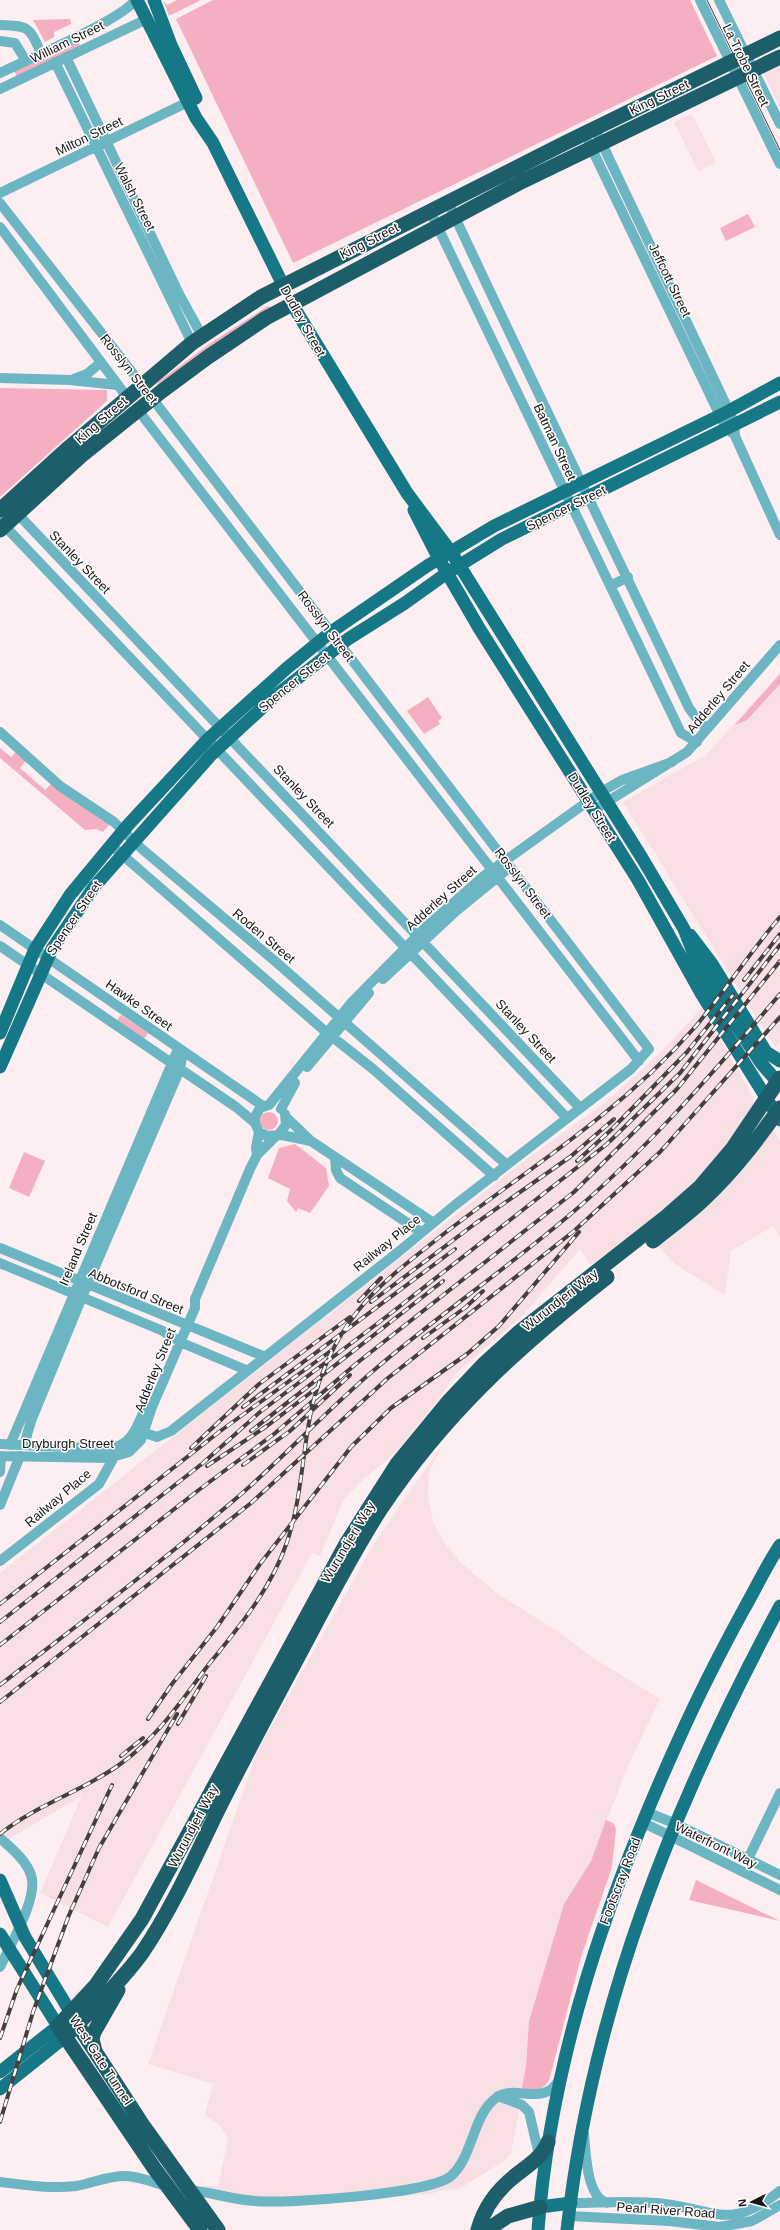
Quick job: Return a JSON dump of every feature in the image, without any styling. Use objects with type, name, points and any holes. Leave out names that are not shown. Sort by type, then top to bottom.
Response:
[{"type":"highway","name":"King Street","points":[[8,509],[81,456],[152,398],[208,357],[292,304],[454,217],[590,132],[780,38]]},
{"type":"highway","name":"King Street","points":[[2,525],[8,509],[127,397],[197,340],[233,314],[283,285],[448,202],[597,146],[780,57]]},
{"type":"highway","points":[[655,100],[662,115]]},
{"type":"highway","name":"Dudley Street","points":[[283,285],[292,304]]},
{"type":"highway","name":"Rosslyn Street","points":[[142,385],[152,398]]},
{"type":"highway","name":"Rosslyn Street","points":[[127,397],[138,410]]},
{"type":"highway","name":"Wurundjeri Way","points":[[74,2019],[142,1918],[346,1544],[397,1464],[448,1402],[496,1353],[518,1333],[666,1217],[699,1188],[733,1148],[780,1078]]},
{"type":"highway","name":"Wurundjeri Way","points":[[62,2031],[132,1966],[169,1907],[252,1741],[343,1573],[380,1512],[408,1471],[467,1400],[528,1340],[705,1198],[742,1159],[780,1108]]},
{"type":"highway","points":[[98,2055],[93,2044],[94,2032],[132,1966]]},
{"type":"highway","name":"West Gate Tunnel","points":[[74,2019],[144,2127],[218,2230]]},
{"type":"highway","name":"West Gate Tunnel","points":[[62,2031],[154,2168],[200,2230]]},
{"type":"highway","points":[[478,2230],[484,2212],[495,2196],[540,2156],[548,2142]]},
{"type":"highway","points":[[487,2230],[508,2216],[540,2208]]},
{"type":"main road","name":"Dudley Street","points":[[136,0],[204,133],[212,143],[283,285]]},
{"type":"main road","points":[[146,19],[150,10],[147,0]]},
{"type":"main road","name":"Dudley Street","points":[[154,0],[171,45],[211,129],[212,143]]},
{"type":"main road","name":"Dudley Street","points":[[292,304],[407,493],[460,565],[604,797],[684,929],[696,960],[714,991],[761,1063],[780,1085]]},
{"type":"main road","name":"Spencer Street","points":[[0,1067],[4,1036],[28,966],[35,949],[70,895],[111,845],[170,779],[220,727],[266,686],[331,632],[438,559],[494,526],[580,482],[724,413],[780,383]]},
{"type":"main road","name":"Spencer Street","points":[[4,1036],[40,975],[47,958],[94,887],[133,840],[218,749],[275,696],[341,645],[405,604],[446,573],[502,539],[622,480],[732,429],[780,402]]},
{"type":"main road","points":[[616,465],[622,480]]},
{"type":"main road","name":"Dudley Street","points":[[407,493],[446,573],[638,880],[701,993],[780,1120]]},
{"type":"main road","points":[[494,526],[502,539]]},
{"type":"main road","points":[[394,590],[405,604]]},
{"type":"main road","points":[[266,686],[275,696]]},
{"type":"main road","points":[[170,779],[182,789]]},
{"type":"main road","points":[[684,929],[702,948],[766,1052],[780,1061]]},
{"type":"main road","points":[[759,1088],[780,1094]]},
{"type":"main road","name":"Footscray Road","points":[[538,2230],[543,2177],[559,2080],[593,1952],[644,1817],[699,1694],[777,1550],[780,1539]]},
{"type":"main road","points":[[567,2230],[583,2128],[608,2012],[637,1921],[674,1823],[780,1606]]},
{"type":"main road","name":"West Gate Tunnel","points":[[0,1880],[25,1936],[74,2019]]},
{"type":"main road","name":"West Gate Tunnel","points":[[0,1934],[62,2031]]},
{"type":"main road","name":"Wurundjeri Way","points":[[0,2072],[62,2031]]},
{"type":"main road","name":"Wurundjeri Way","points":[[0,2089],[62,2031]]},
{"type":"main road","points":[[540,2208],[570,2210]]},
{"type":"street","name":"William Street","points":[[0,73],[120,13],[136,0]]},
{"type":"street","name":"La Trobe Street","points":[[700,0],[780,164]]},
{"type":"street","name":"La Trobe Street","points":[[719,0],[780,124]]},
{"type":"street","name":"William Street","points":[[0,89],[146,19]]},
{"type":"street","points":[[0,25],[21,26],[30,30],[41,53]]},
{"type":"street","points":[[0,41],[15,43],[26,61]]},
{"type":"street","name":"Walsh Street","points":[[66,57],[107,142],[197,340]]},
{"type":"street","name":"Walsh Street","points":[[55,62],[96,147],[178,300]]},
{"type":"street","points":[[65,82],[75,77]]},
{"type":"street","name":"Milton Street","points":[[0,193],[188,102]]},
{"type":"street","name":"Jeffcott Street","points":[[590,132],[732,429],[780,535]]},
{"type":"street","name":"Batman Street","points":[[448,202],[528,373],[596,515],[628,577],[689,708],[700,723],[708,728]]},
{"type":"street","name":"Rosslyn Street","points":[[0,203],[142,385]]},
{"type":"street","name":"Batman Street","points":[[430,211],[681,733],[697,742]]},
{"type":"street","name":"Rosslyn Street","points":[[0,227],[64,312],[100,363],[127,397]]},
{"type":"street","points":[[461,275],[478,267]]},
{"type":"street","points":[[64,312],[77,302]]},
{"type":"street","points":[[491,336],[507,328]]},
{"type":"street","points":[[70,380],[87,374],[100,363]]},
{"type":"street","points":[[512,381],[528,373]]},
{"type":"street","points":[[0,378],[70,380],[117,385]]},
{"type":"street","name":"Rosslyn Street","points":[[152,398],[648,1047],[648,1050]]},
{"type":"street","name":"Rosslyn Street","points":[[138,410],[639,1061]]},
{"type":"street","points":[[530,418],[546,410]]},
{"type":"street","name":"Stanley Street","points":[[8,509],[220,727],[580,1108]]},
{"type":"street","points":[[580,523],[596,515]]},
{"type":"street","points":[[2,525],[218,749],[567,1118]]},
{"type":"street","points":[[593,550],[610,542]]},
{"type":"street","points":[[610,586],[628,577]]},
{"type":"street","name":"Adderley Street","points":[[266,1106],[342,1019],[421,938],[495,873],[604,797],[622,780],[672,762],[683,756],[697,742],[780,645]]},
{"type":"street","name":"Roden Street","points":[[0,732],[60,786],[96,809],[124,830],[148,854],[342,1019],[385,1059],[507,1165]]},
{"type":"street","points":[[111,845],[329,1034],[373,1069],[494,1176]]},
{"type":"street","points":[[137,868],[148,854]]},
{"type":"street","name":"Hawke Street","points":[[0,925],[181,1050],[266,1106]]},
{"type":"street","points":[[0,946],[40,975],[236,1107],[267,1136],[277,1135],[311,1141]]},
{"type":"street","points":[[87,1006],[96,992]]},
{"type":"street","name":"Adderley Street","points":[[284,1113],[289,1092],[329,1034]]},
{"type":"street","name":"Ireland Street","points":[[24,1445],[31,1421],[78,1295],[181,1050]]},
{"type":"street","name":"Railway Place","points":[[140,1432],[156,1437],[166,1434],[263,1356],[397,1253],[432,1222],[494,1176],[639,1061],[648,1050]]},
{"type":"street","points":[[257,1128],[256,1114],[266,1106],[284,1113],[311,1141],[432,1222]]},
{"type":"street","points":[[277,1135],[284,1129],[284,1113]]},
{"type":"street","name":"Adderley Street","points":[[257,1128],[257,1155]]},
{"type":"street","name":"Adderley Street","points":[[130,1446],[140,1432],[184,1324],[195,1308],[195,1299],[257,1155],[277,1135]]},
{"type":"street","points":[[335,1158],[337,1173],[342,1180],[420,1232]]},
{"type":"street","name":"Abbotsford Street","points":[[0,1248],[263,1356]]},
{"type":"street","name":"Abbotsford Street","points":[[0,1263],[162,1331],[177,1341],[246,1370]]},
{"type":"street","name":"Ireland Street","points":[[5,1444],[78,1295]]},
{"type":"street","name":"Dryburgh Street","points":[[5,1444],[24,1445],[114,1457],[130,1446]]},
{"type":"street","name":"Dryburgh Street","points":[[0,1456],[20,1456],[130,1446]]},
{"type":"street","points":[[0,1456],[0,1472]]},
{"type":"street","points":[[0,1505],[20,1456]]},
{"type":"street","name":"Railway Place","points":[[0,1561],[99,1484],[114,1457]]},
{"type":"street","name":"Railway Place","points":[[0,1554],[12,1552]]},
{"type":"street","points":[[748,1859],[780,1792]]},
{"type":"street","name":"Waterfront Way","points":[[644,1817],[674,1823],[780,1875]]},
{"type":"street","name":"Waterfront Way","points":[[644,1817],[669,1837],[780,1890]]},
{"type":"street","points":[[0,1838],[25,1863],[33,1884],[31,1898],[0,1967]]},
{"type":"street","points":[[0,2182],[43,2186],[76,2186],[108,2177],[127,2176],[139,2177],[173,2188],[256,2202],[316,2200],[416,2188],[442,2182],[452,2175],[468,2148],[487,2108],[498,2096],[512,2093],[537,2095],[550,2090],[559,2080]]},
{"type":"street","points":[[498,2096],[522,2105],[529,2112],[540,2156],[543,2177]]},
{"type":"street","points":[[583,2128],[592,2185],[599,2198],[609,2203]]},
{"type":"street","name":"Pearl River Road","points":[[570,2210],[609,2203],[665,2204],[710,2214],[724,2215],[749,2211],[764,2204],[780,2191]]},
{"type":"street","name":"Pearl River Road","points":[[570,2210],[720,2227],[752,2221],[780,2205]]},
{"type":"shaded area","points":[[163,0],[167,5],[177,0],[201,0],[169,16]]},
{"type":"shaded area","points":[[213,0],[690,0],[717,56],[293,263],[176,19]]},
{"type":"shaded area","points":[[70,19],[71,24],[54,32],[54,37],[45,42],[33,20]]},
{"type":"shaded area","points":[[77,39],[80,46],[17,77],[14,70]]},
{"type":"shaded area","points":[[780,64],[780,108],[763,72]]},
{"type":"shaded area","points":[[692,114],[716,162],[698,171],[674,122]]},
{"type":"shaded area","points":[[748,214],[755,227],[726,241],[720,228]]},
{"type":"shaded area","points":[[268,306],[271,307],[157,385],[158,382],[212,342]]},
{"type":"shaded area","points":[[0,388],[107,390],[107,401],[0,497]]},
{"type":"shaded area","points":[[780,673],[780,1042],[775,1047],[623,802],[706,755]]},
{"type":"shaded area","points":[[780,674],[780,684],[747,720],[735,725]]},
{"type":"shaded area","points":[[428,697],[442,718],[438,721],[440,724],[424,734],[407,711]]},
{"type":"shaded area","points":[[0,748],[11,757],[17,751],[27,759],[20,768],[45,790],[53,782],[110,824],[103,832],[96,829],[85,830],[0,758]]},
{"type":"shaded area","points":[[702,1007],[757,1105],[780,1141],[780,1237],[773,1226],[731,1251],[725,1295],[675,1264],[643,1230],[590,1265],[580,1249],[522,1316],[456,1373],[438,1400],[396,1452],[364,1479],[344,1499],[320,1556],[312,1553],[108,1927],[40,1893],[82,1796],[0,1844],[0,1573],[521,1163],[606,1102],[663,1050]]},
{"type":"shaded area","points":[[121,1015],[148,1033],[144,1039],[117,1021]]},
{"type":"shaded area","points":[[269,1112],[275,1115],[278,1121],[275,1127],[269,1130],[263,1127],[260,1121],[263,1115]]},
{"type":"shaded area","points":[[295,1144],[326,1168],[329,1186],[310,1213],[298,1208],[296,1212],[287,1201],[290,1189],[268,1178],[279,1148]]},
{"type":"shaded area","points":[[24,1152],[45,1161],[29,1197],[9,1188]]},
{"type":"shaded area","points":[[442,1445],[429,1473],[428,1495],[433,1521],[443,1541],[461,1563],[498,1594],[565,1636],[590,1656],[660,1699],[627,1768],[591,1861],[564,1904],[529,2021],[526,2066],[511,2154],[504,2161],[459,2189],[444,2190],[429,2194],[319,2202],[200,2192],[200,2186],[218,2186],[228,2140],[221,2126],[205,2115],[213,2084],[148,2064],[257,1752],[375,1542]]},
{"type":"shaded area","points":[[606,1820],[613,1823],[616,1829],[612,1867],[581,1957],[549,2081],[546,2085],[537,2090],[522,2088],[526,2066],[529,2021],[564,1904],[591,1861]]},
{"type":"shaded area","points":[[696,1880],[780,1921],[689,1900]]},
{"type":"tram line","points":[[707,0],[780,150]]},
{"type":"railway","points":[[0,1834],[28,1815],[104,1775],[132,1755],[166,1720],[241,1624],[263,1593],[280,1560],[292,1525],[299,1492],[312,1407],[319,1382],[335,1345],[357,1312],[394,1274],[456,1224],[581,1132],[614,1106],[650,1073],[696,1026],[780,917]]},
{"type":"railway","points":[[744,980],[780,934]]},
{"type":"railway","points":[[0,1622],[203,1463],[260,1412],[386,1317],[607,1144],[680,1073],[780,945]]},
{"type":"railway","points":[[0,1645],[200,1489],[274,1434],[357,1363],[574,1192],[677,1089],[780,961]]},
{"type":"railway","points":[[0,1685],[210,1521],[256,1481],[373,1371],[420,1332],[566,1218],[624,1166],[651,1139],[730,1053],[780,994]]},
{"type":"railway","points":[[577,1161],[612,1129],[687,1052],[733,995]]},
{"type":"railway","points":[[0,1702],[251,1503],[388,1378],[574,1231],[660,1152],[780,1017]]},
{"type":"railway","points":[[371,1302],[476,1223],[570,1157],[614,1119]]},
{"type":"railway","points":[[148,1719],[172,1684],[217,1627],[260,1564],[351,1447],[391,1408],[467,1354],[499,1326],[579,1232]]},
{"type":"railway","points":[[243,1407],[455,1249]]},
{"type":"railway","points":[[359,1301],[381,1278]]},
{"type":"railway","points":[[251,1431],[443,1281]]},
{"type":"railway","points":[[423,1338],[466,1307],[483,1291]]},
{"type":"railway","points":[[191,1448],[259,1384],[350,1317]]},
{"type":"railway","points":[[0,1604],[219,1432],[332,1350]]},
{"type":"railway","points":[[243,1465],[290,1431],[350,1375]]},
{"type":"railway","points":[[207,1466],[267,1426],[318,1387]]},
{"type":"railway","points":[[178,1724],[206,1676]]},
{"type":"railway","points":[[0,2122],[33,2012],[69,1915],[99,1848],[177,1714]]},
{"type":"railway","points":[[121,1756],[143,1738]]},
{"type":"railway","points":[[0,2038],[17,1989],[112,1785]]}]
